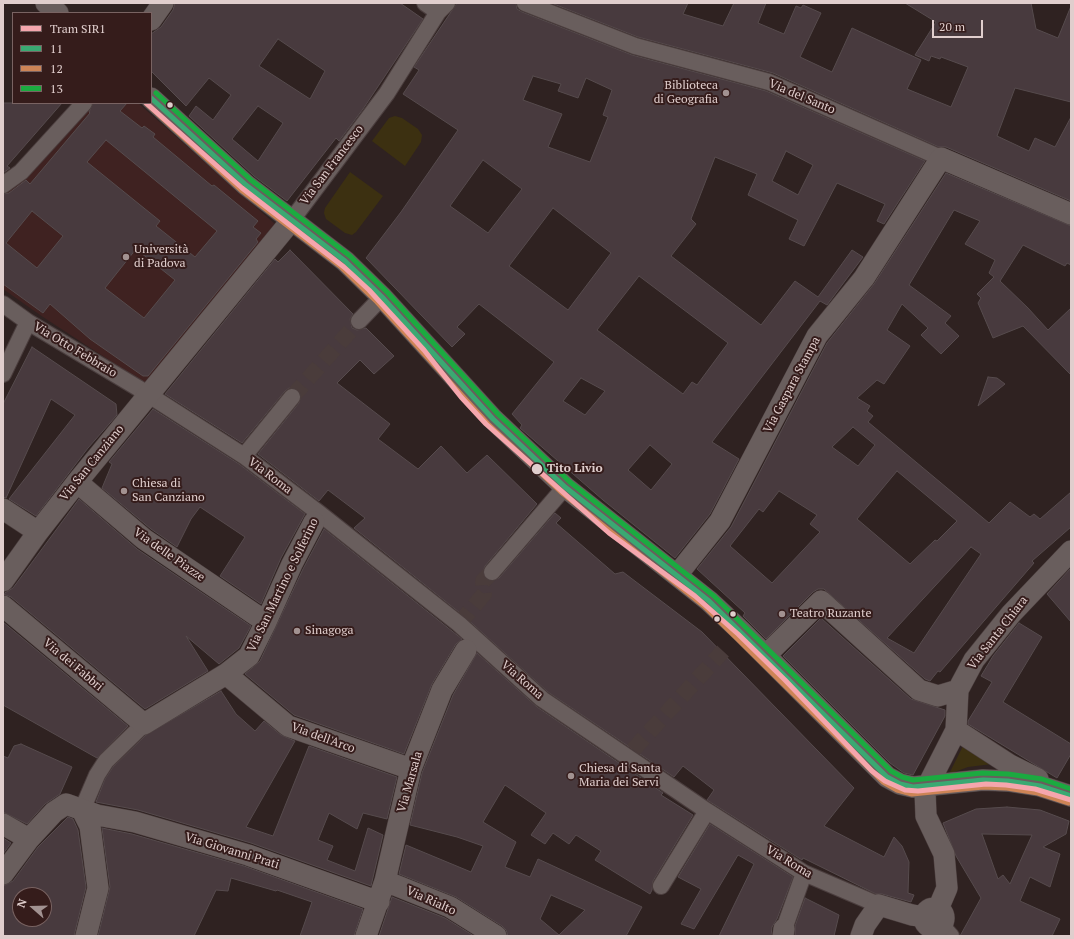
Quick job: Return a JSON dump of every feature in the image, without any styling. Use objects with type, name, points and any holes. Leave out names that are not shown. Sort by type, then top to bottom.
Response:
[{"type":"street","points":[[46,3],[57,12]]},
{"type":"street","points":[[152,18],[162,3]]},
{"type":"street","points":[[425,3],[442,8]]},
{"type":"street","name":"Via del Santo","points":[[525,3],[635,46],[769,82],[1071,214]]},
{"type":"street","name":"Via San Francesco","points":[[147,395],[291,221],[387,93],[442,8]]},
{"type":"street","points":[[152,99],[246,185],[345,261],[382,297],[493,419],[565,487],[714,606],[766,655],[878,769],[900,784],[927,786],[983,780],[1008,781],[1040,786],[1071,796]]},
{"type":"street","points":[[3,185],[21,172],[83,104]]},
{"type":"street","name":"Via Gaspara Stampa","points":[[676,575],[720,521],[817,336],[864,278],[941,158]]},
{"type":"street","points":[[359,321],[382,297]]},
{"type":"street","name":"Via Otto Febbraio","points":[[3,304],[28,322],[147,395]]},
{"type":"street","points":[[3,374],[28,322]]},
{"type":"street","name":"Via Roma","points":[[147,395],[244,456],[470,644],[542,699],[630,753],[707,811],[804,873],[879,905],[939,922]]},
{"type":"street","name":"Via San Canziano","points":[[3,581],[76,482],[147,395]]},
{"type":"street","points":[[244,456],[292,397]]},
{"type":"street","name":"Via delle Piazze","points":[[76,482],[144,539],[266,622]]},
{"type":"street","points":[[492,572],[565,487]]},
{"type":"street","points":[[3,509],[38,532]]},
{"type":"street","name":"Via San Martino e Solferino","points":[[82,810],[97,775],[106,761],[144,724],[226,674],[249,656],[292,564],[317,517]]},
{"type":"street","name":"Via Santa Chiara","points":[[956,730],[958,690],[974,660],[1011,614],[1071,551]]},
{"type":"street","points":[[766,655],[821,601],[919,690],[938,696],[958,690]]},
{"type":"street","name":"Via dei Fabbri","points":[[3,606],[144,724]]},
{"type":"street","name":"Via Marsala","points":[[366,936],[379,902],[385,880],[411,770],[442,690],[470,644]]},
{"type":"street","name":"Via dell'Arco","points":[[226,674],[288,726],[411,770]]},
{"type":"street","points":[[939,922],[947,888],[944,854],[926,816],[927,786],[956,730],[1010,765],[1071,796]]},
{"type":"street","name":"Via Giovanni Prati","points":[[29,839],[54,812],[66,804],[97,815],[135,822],[248,855],[379,902]]},
{"type":"street","points":[[82,810],[90,826],[98,888],[86,936]]},
{"type":"street","points":[[661,886],[707,811]]},
{"type":"street","points":[[3,824],[29,839],[3,874]]},
{"type":"street","points":[[783,932],[804,873]]},
{"type":"street","name":"Via Rialto","points":[[385,880],[450,907],[496,936]]},
{"type":"street","points":[[861,936],[865,925],[879,905]]},
{"type":"shaded area","name":"Università di Padova","points":[[87,104],[139,104],[275,224],[147,385],[3,289],[3,188]]},
{"type":"shaded area","points":[[395,116],[402,118],[418,129],[422,135],[421,142],[405,166],[372,141],[389,118]]},
{"type":"shaded area","points":[[350,172],[383,196],[356,232],[352,235],[345,233],[326,219],[324,213],[325,208]]},
{"type":"shaded area","points":[[964,744],[992,764],[968,767],[949,774]]},
{"type":"building","points":[[175,3],[400,3],[423,19],[363,109],[339,141],[336,138],[287,201],[254,176],[189,116],[196,106],[213,120],[231,95],[209,78],[186,106],[152,72],[152,33],[161,27],[173,10]],"holes":[[[278,39],[325,71],[310,99],[259,66]],[[258,106],[283,123],[258,161],[232,139]]]},
{"type":"building","points":[[457,3],[516,3],[517,9],[522,12],[632,55],[766,91],[925,161],[884,224],[877,221],[885,204],[837,183],[804,246],[789,239],[798,220],[748,195],[757,174],[715,157],[691,219],[696,224],[671,256],[761,325],[795,281],[818,297],[852,250],[863,257],[827,305],[820,301],[712,442],[739,459],[710,514],[675,558],[603,500],[520,428],[522,425],[512,414],[554,362],[479,304],[457,327],[465,334],[452,347],[366,258],[401,212],[458,130],[403,94],[419,70],[414,67]],"holes":[[[533,76],[561,84],[558,91],[578,98],[586,78],[612,90],[603,115],[608,117],[590,162],[548,147],[562,114],[523,100]],[[786,151],[813,165],[798,195],[772,181]],[[483,160],[522,189],[488,233],[450,206]],[[553,208],[611,253],[568,310],[509,266]],[[639,276],[728,343],[697,385],[692,382],[683,394],[597,330]],[[581,378],[605,391],[585,415],[563,401]],[[650,445],[672,464],[651,490],[628,470]]]},
{"type":"building","points":[[551,3],[688,3],[683,14],[723,26],[734,3],[766,3],[758,23],[784,34],[796,6],[801,8],[803,5],[821,13],[800,57],[832,72],[852,28],[921,60],[907,89],[951,107],[968,67],[941,57],[940,59],[931,56],[929,61],[915,55],[936,22],[905,3],[1031,3],[1036,29],[1058,38],[1071,6],[1071,102],[1015,88],[997,136],[1029,151],[1035,138],[1055,147],[1071,117],[1071,201],[946,147],[939,147],[773,73],[638,37]]},
{"type":"building","points":[[3,103],[61,104],[7,166],[10,168],[3,173]]},
{"type":"building","name":"Università di Padova","points":[[93,104],[126,104],[120,111],[142,128],[144,126],[155,134],[153,137],[212,186],[214,185],[258,221],[253,227],[261,233],[256,239],[258,242],[148,376],[143,376],[90,339],[50,304],[43,313],[3,284],[3,194],[9,193],[26,180],[30,184],[90,113],[89,112]],"holes":[[[106,140],[217,231],[195,257],[156,226],[160,221],[87,162]],[[32,211],[63,236],[37,268],[6,243]],[[136,249],[175,280],[144,318],[105,288]]]},
{"type":"building","points":[[946,173],[1071,226],[1071,265],[1067,263],[1065,266],[1023,245],[1000,281],[1048,330],[1071,308],[1071,375],[1023,326],[993,338],[978,303],[981,298],[977,294],[994,277],[989,273],[995,260],[965,244],[980,221],[954,210],[909,285],[951,316],[945,323],[959,336],[941,354],[921,335],[928,328],[902,304],[887,330],[910,346],[884,384],[877,380],[857,398],[870,406],[867,411],[873,416],[868,422],[989,523],[1010,502],[1030,517],[1034,514],[1040,519],[1071,492],[1071,527],[1032,561],[1034,563],[940,672],[938,671],[930,681],[925,679],[824,589],[818,589],[813,592],[766,639],[743,616],[745,613],[697,569],[731,527],[827,343],[874,284]],"holes":[[[853,427],[875,445],[858,466],[832,447]],[[897,471],[957,521],[937,541],[935,540],[910,564],[857,519]],[[779,491],[817,515],[810,524],[820,532],[772,583],[730,546],[759,509],[763,512]],[[971,547],[981,554],[914,653],[887,638]]]},
{"type":"building","points":[[290,250],[353,314],[350,319],[352,328],[357,330],[366,328],[394,356],[374,374],[360,360],[337,383],[390,424],[378,439],[418,469],[441,446],[467,473],[487,455],[537,504],[485,566],[483,571],[486,579],[491,581],[499,578],[555,513],[561,518],[556,523],[615,574],[623,572],[702,632],[854,788],[824,826],[884,857],[894,837],[902,846],[909,862],[908,893],[914,895],[911,902],[882,894],[876,894],[803,858],[802,860],[707,800],[714,790],[683,766],[674,777],[548,692],[465,617],[354,528],[365,518],[328,490],[319,501],[258,454],[299,403],[301,394],[298,389],[289,388],[285,391],[242,443],[165,394],[275,259],[278,262]]},
{"type":"building","points":[[32,347],[116,404],[117,415],[88,448],[36,516],[9,499],[75,415],[51,399],[6,498],[3,497],[3,404]]},
{"type":"building","points":[[988,377],[997,378],[1005,384],[978,406]]},
{"type":"building","points":[[153,409],[239,464],[305,514],[281,558],[261,604],[220,576],[245,537],[200,507],[191,519],[177,547],[151,529],[102,488],[112,464],[109,462]]},
{"type":"building","points":[[79,499],[137,549],[251,626],[239,648],[219,664],[186,636],[208,671],[145,709],[11,597],[3,594],[13,588]]},
{"type":"building","points":[[324,529],[462,639],[456,644],[432,684],[404,754],[294,715],[245,674],[260,661],[303,569]]},
{"type":"building","points":[[1071,568],[1071,622],[1047,594]]},
{"type":"building","points":[[821,618],[911,699],[945,710],[945,716],[913,775],[904,773],[890,763],[783,656]]},
{"type":"building","points":[[3,622],[128,726],[97,758],[3,705]]},
{"type":"building","points":[[1019,623],[1042,637],[1003,702],[1071,744],[1071,754],[1057,778],[968,724],[968,721],[992,682],[981,676],[993,656]]},
{"type":"building","points":[[477,653],[537,707],[663,793],[661,795],[693,815],[653,881],[650,894],[595,860],[601,851],[576,835],[569,844],[553,833],[545,844],[531,835],[546,813],[505,785],[483,822],[516,842],[505,867],[530,877],[538,859],[642,907],[626,936],[508,936],[506,930],[502,926],[456,897],[399,874],[406,845],[471,872],[483,846],[457,837],[410,825],[422,773],[453,695]],"holes":[[[551,895],[585,910],[559,935],[540,919]]]},
{"type":"building","points":[[221,691],[236,714],[255,731],[264,721],[281,735],[295,741],[246,827],[273,836],[309,746],[397,777],[387,819],[363,813],[357,829],[329,813],[318,840],[333,846],[327,860],[355,871],[368,828],[383,835],[371,886],[251,843],[138,810],[96,802],[105,779],[113,767],[146,735]]},
{"type":"building","points":[[21,744],[72,767],[60,794],[45,804],[27,824],[3,812],[3,756],[8,758],[14,746]]},
{"type":"building","points":[[1007,807],[1040,810],[1069,821],[1066,834],[1043,847],[1060,854],[1050,887],[1030,877],[1020,901],[1060,919],[1052,936],[960,936],[981,898],[956,856],[943,823],[976,809]],"holes":[[[982,834],[1032,835],[1010,884],[1003,875],[998,879]]]},
{"type":"building","points":[[68,817],[73,819],[78,830],[86,887],[74,936],[3,936],[3,886],[13,881],[38,847]]},
{"type":"building","points":[[710,824],[793,877],[777,919],[772,927],[771,936],[719,936],[754,864],[738,855],[694,929],[681,924],[701,889],[678,877]]},
{"type":"building","points":[[102,828],[132,834],[244,866],[363,909],[354,936],[300,936],[312,902],[277,890],[276,891],[231,878],[228,891],[216,890],[194,936],[98,936],[110,887]]},
{"type":"building","points":[[3,838],[11,843],[3,854]]},
{"type":"building","points":[[392,897],[445,918],[474,936],[379,936]]},
{"type":"building","points":[[805,898],[839,915],[834,936],[795,936],[795,926]]},
{"type":"tunnel","points":[[292,397],[359,321]]},
{"type":"tunnel","points":[[459,624],[484,594],[483,581],[492,572]]},
{"type":"tunnel","points":[[633,750],[723,651]]},
{"type":"tram line","name":"SIR1","points":[[147,104],[242,188],[344,267],[369,290],[424,350],[461,397],[486,424],[609,533],[695,596],[738,634],[785,680],[872,771],[885,781],[905,790],[918,791],[986,784],[1006,785],[1035,789],[1071,800]]},
{"type":"transit line","name":"13","points":[[156,93],[251,180],[350,256],[387,292],[498,414],[570,482],[714,596],[891,771],[902,777],[913,780],[982,773],[1008,774],[1042,779],[1071,789]]},
{"type":"transit line","name":"11","points":[[152,99],[246,185],[345,261],[382,297],[493,419],[565,487],[709,601],[887,777],[900,784],[913,787],[983,780],[1008,781],[1040,786],[1071,796]]},
{"type":"transit line","name":"12","points":[[147,104],[241,190],[340,266],[377,302],[488,424],[561,492],[704,606],[883,782],[897,790],[912,794],[983,787],[1007,788],[1038,793],[1069,803]]},
{"type":"place","name":"Biblioteca di Geografia","points":[[726,93]]},
{"type":"place","name":"Università di Padova","points":[[126,257]]},
{"type":"place","name":"Tito Livio","points":[[537,469]]},
{"type":"place","name":"Chiesa di San Canziano","points":[[124,491]]},
{"type":"place","name":"Teatro Ruzante","points":[[782,614]]},
{"type":"place","name":"Sinagoga","points":[[297,631]]},
{"type":"place","name":"Chiesa di Santa Maria dei Servi","points":[[571,776]]}]
